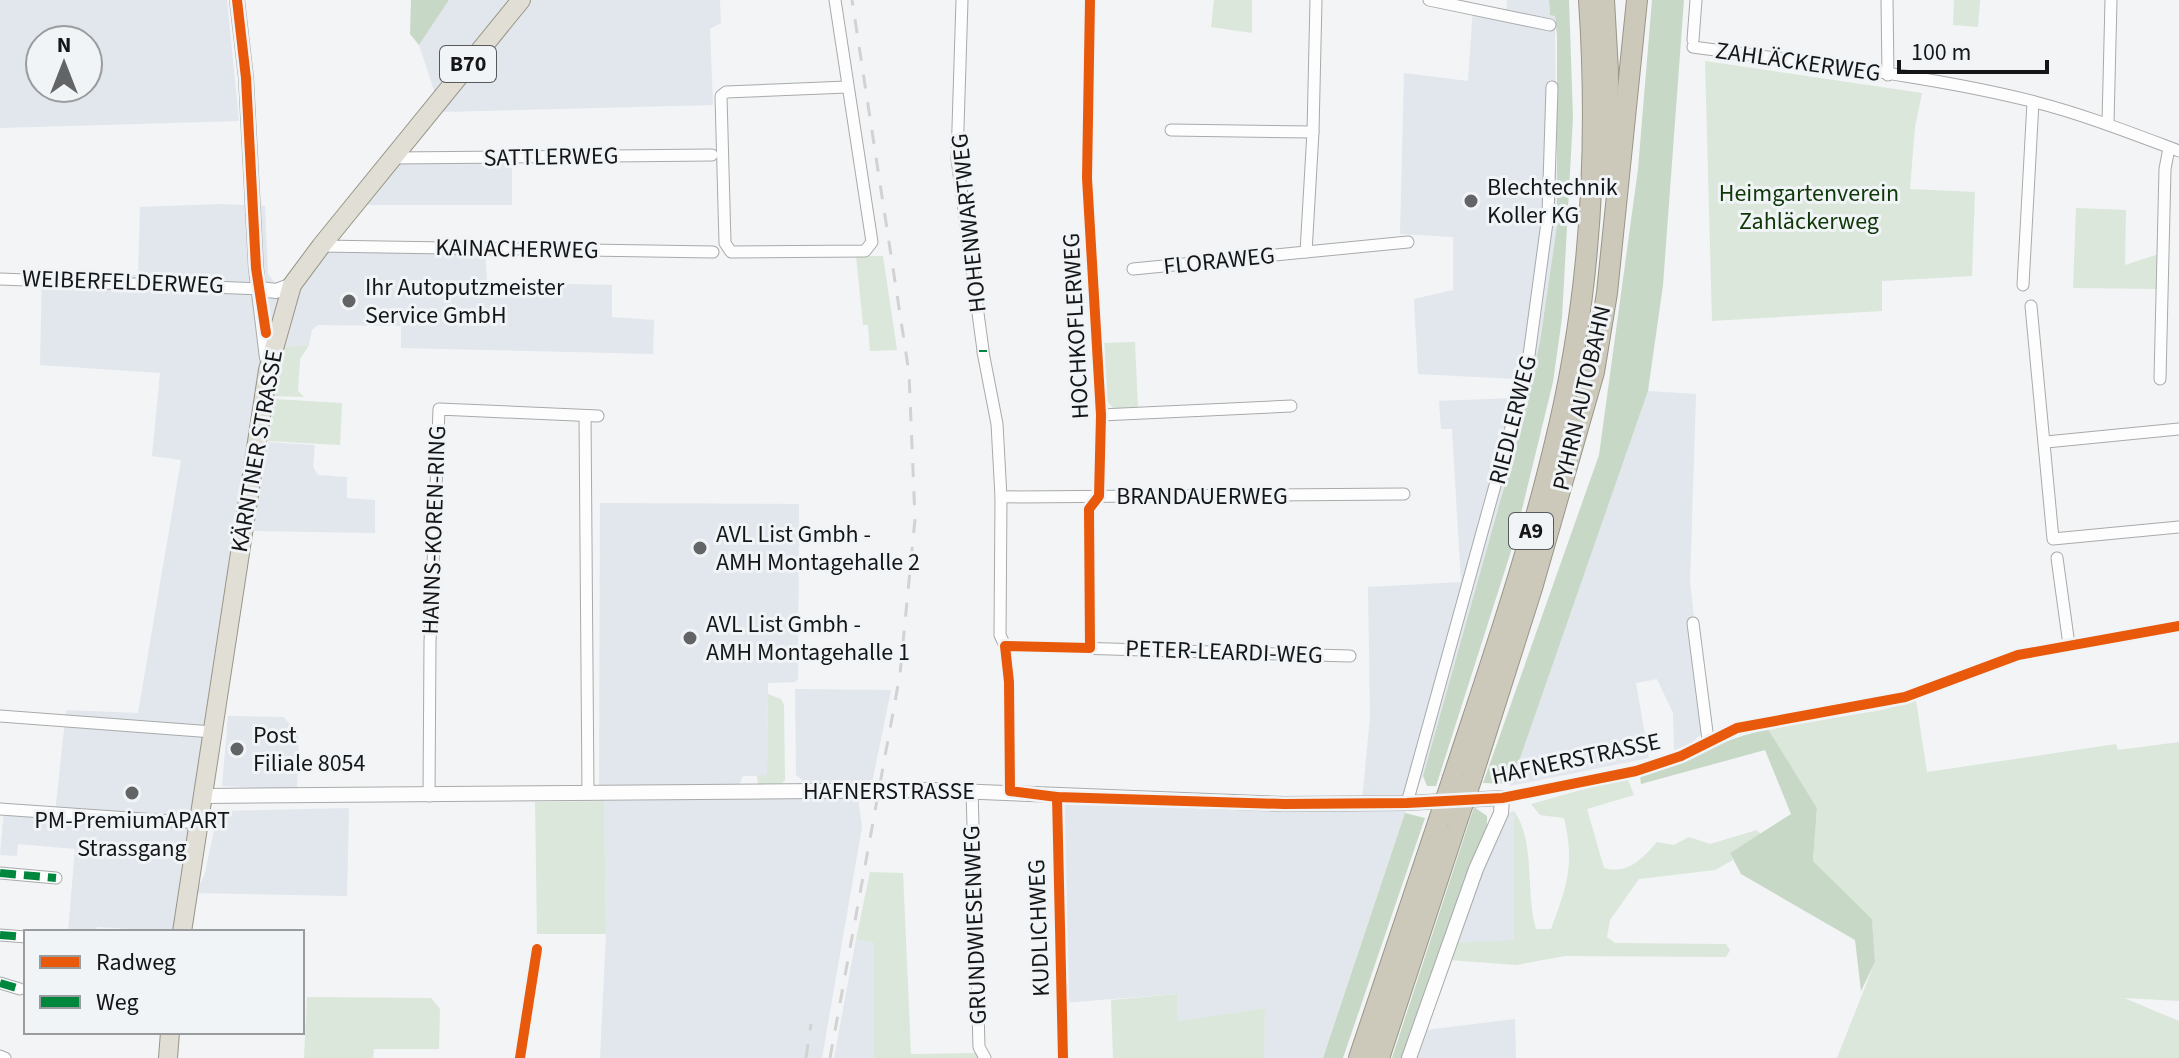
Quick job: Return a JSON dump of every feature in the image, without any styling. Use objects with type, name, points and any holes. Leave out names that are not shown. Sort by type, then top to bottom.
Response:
[{"type":"highway","name":"PYHRN AUTOBAHN","points":[[1462,778],[1555,445],[1572,357],[1588,228],[1593,142],[1589,0]]},
{"type":"highway","points":[[1577,433],[1596,291],[1609,138],[1604,0]]},
{"type":"highway","name":"PYHRN AUTOBAHN","points":[[1359,1058],[1447,822],[1577,433],[1594,372],[1607,293],[1637,0]]},
{"type":"highway","name":"PYHRN AUTOBAHN","points":[[1379,1058],[1447,822]]},
{"type":"main road","name":"KÄRNTNER STRASSE","points":[[182,930],[268,370],[292,285],[521,0]]},
{"type":"main road","points":[[168,1058],[170,1034]]},
{"type":"street","points":[[237,0],[246,78],[268,370]]},
{"type":"street","points":[[835,0],[872,242],[865,251],[731,252],[725,243],[721,96],[726,92],[847,87]]},
{"type":"street","name":"HOHENWARTWEG","points":[[962,0],[957,159],[983,351],[997,424],[1001,497]]},
{"type":"street","name":"HOCHKOFLERWEG","points":[[1090,0],[1087,178],[1101,415],[1099,496],[1089,509],[1090,648]]},
{"type":"street","name":"FLORAWEG","points":[[1306,252],[1316,0]]},
{"type":"street","points":[[1429,0],[1550,25]]},
{"type":"street","name":"ZAHLÄCKERWEG","points":[[1696,0],[1693,44],[2033,102],[2108,123],[2174,149]]},
{"type":"street","points":[[1887,0],[1888,75]]},
{"type":"street","points":[[2108,123],[2111,0]]},
{"type":"street","name":"RIEDLERWEG","points":[[1407,803],[1527,370],[1548,215],[1552,87]]},
{"type":"street","points":[[2023,285],[2033,102]]},
{"type":"street","points":[[1171,130],[1313,132]]},
{"type":"street","points":[[2160,379],[2165,169],[2174,149]]},
{"type":"street","name":"SATTLERWEG","points":[[391,158],[712,155]]},
{"type":"street","name":"FLORAWEG","points":[[1133,269],[1408,242]]},
{"type":"street","name":"KAINACHERWEG","points":[[321,246],[713,252]]},
{"type":"street","name":"WEIBERFELDERWEG","points":[[0,279],[178,283],[276,291],[292,285]]},
{"type":"street","points":[[2031,306],[2053,539],[2179,527]]},
{"type":"street","name":"HOCHKOFLERWEG","points":[[1101,415],[1291,406]]},
{"type":"street","name":"HANNS-KOREN-RING","points":[[429,796],[430,642],[439,409],[598,416]]},
{"type":"street","points":[[585,416],[588,794]]},
{"type":"street","points":[[2046,442],[2179,429]]},
{"type":"street","name":"BRANDAUERWEG","points":[[1001,497],[1211,498],[1404,494]]},
{"type":"street","points":[[1001,497],[1000,635],[1005,646],[1005,668],[1009,682],[1010,791]]},
{"type":"street","points":[[2057,558],[2069,645]]},
{"type":"street","points":[[1693,623],[1708,740]]},
{"type":"street","name":"HAFNERSTRASSE","points":[[204,796],[972,790],[1057,797],[1284,804],[1502,798],[1636,771],[1681,756],[1737,728],[1905,697],[2004,659],[2179,626]]},
{"type":"street","name":"PETER-LEARDI-WEG","points":[[1005,646],[1350,656]]},
{"type":"street","points":[[0,716],[213,732]]},
{"type":"street","name":"GRUNDWIESENWEG","points":[[972,790],[979,1047],[985,1058]]},
{"type":"street","name":"KUDLICHWEG","points":[[1057,797],[1063,1058]]},
{"type":"street","points":[[1409,1058],[1476,869],[1501,813],[1502,798]]},
{"type":"street","points":[[0,809],[200,823]]},
{"type":"street","points":[[0,873],[56,878]]},
{"type":"street","points":[[0,935],[24,937]]},
{"type":"street","points":[[0,983],[20,989]]},
{"type":"shaded area","points":[[0,0],[227,0],[239,121],[0,128]]},
{"type":"shaded area","points":[[449,0],[720,0],[721,23],[710,29],[713,105],[441,112],[419,45]]},
{"type":"shaded area","points":[[1507,0],[1549,0],[1550,15],[1555,15],[1557,225],[1540,342],[1514,452],[1423,776],[1405,813],[1323,1058],[1264,1058],[1265,1008],[1178,1021],[1177,994],[1062,1003],[1057,797],[1336,804],[1361,810],[1370,718],[1368,587],[1461,582],[1452,429],[1441,429],[1439,401],[1514,398],[1516,379],[1418,374],[1414,299],[1453,290],[1453,237],[1400,234],[1404,73],[1468,81],[1473,7],[1506,11]]},
{"type":"shaded area","points":[[512,154],[512,205],[354,205],[391,158]]},
{"type":"shaded area","points":[[265,206],[268,274],[274,282],[292,285],[321,246],[485,249],[487,282],[612,285],[612,317],[654,320],[653,354],[401,348],[401,326],[318,325],[312,330],[309,345],[283,347],[268,370],[182,930],[97,927],[96,930],[68,930],[75,849],[18,844],[17,856],[0,855],[4,809],[55,813],[66,710],[138,713],[181,460],[152,456],[160,373],[40,365],[42,273],[138,275],[140,207]]},
{"type":"shaded area","points":[[1648,391],[1696,394],[1690,582],[1707,729],[1689,745],[1674,750],[1673,713],[1657,679],[1636,683],[1649,758],[1510,786]]},
{"type":"shaded area","points":[[266,442],[315,445],[313,467],[318,475],[347,477],[347,498],[375,500],[375,533],[251,531]]},
{"type":"shaded area","points":[[600,503],[799,504],[798,679],[795,682],[768,683],[767,776],[743,776],[739,785],[599,788]]},
{"type":"shaded area","points":[[795,689],[891,690],[872,783],[807,784],[796,775]]},
{"type":"shaded area","points":[[228,716],[283,717],[295,729],[299,738],[297,790],[222,786]]},
{"type":"shaded area","points":[[858,797],[862,827],[822,1058],[600,1058],[606,934],[604,801]]},
{"type":"shaded area","points":[[349,808],[347,896],[196,893],[205,873],[218,811]]},
{"type":"shaded area","points":[[1514,811],[1514,941],[1455,943],[1483,869],[1510,812]]},
{"type":"shaded area","points":[[856,939],[874,943],[874,1058],[834,1058]]},
{"type":"shaded area","points":[[1515,1019],[1516,1058],[1417,1058],[1426,1030]]},
{"type":"green space","points":[[411,0],[449,0],[419,45],[410,34]]},
{"type":"green space","points":[[1214,0],[1252,0],[1252,33],[1211,27]]},
{"type":"green space","points":[[1549,0],[1569,0],[1573,117],[1562,318],[1553,382],[1514,542],[1436,786],[1427,786],[1423,776],[1514,452],[1540,342],[1557,225],[1557,36]]},
{"type":"green space","points":[[1652,0],[1684,0],[1663,285],[1648,391],[1511,784],[1483,783],[1599,455],[1638,169]]},
{"type":"green space","points":[[1954,0],[1980,0],[1978,27],[1953,25]]},
{"type":"green space","name":"Heimgartenverein Zahläckerweg","points":[[1705,61],[1922,93],[1915,127],[1910,189],[1975,192],[1972,276],[1882,281],[1882,311],[1712,321]]},
{"type":"green space","points":[[2076,208],[2126,210],[2125,265],[2159,254],[2157,289],[2073,288]]},
{"type":"green space","points":[[856,256],[883,256],[897,350],[870,351],[868,325],[863,325]]},
{"type":"green space","points":[[1135,342],[1138,408],[1113,408],[1107,401],[1103,343]]},
{"type":"green space","points":[[309,345],[300,359],[298,391],[304,397],[273,396],[283,347]]},
{"type":"green space","points":[[274,399],[342,403],[340,445],[268,441]]},
{"type":"green space","points":[[768,694],[781,699],[784,705],[785,780],[781,784],[758,784],[757,776],[767,775]]},
{"type":"green space","points":[[1916,700],[1927,772],[2116,744],[2118,750],[2179,742],[2179,1001],[2124,998],[2179,1021],[2179,1058],[1837,1058],[1875,962],[1872,919],[1813,861],[1817,808],[1768,729],[1882,710]]},
{"type":"green space","points":[[1768,729],[1817,808],[1813,861],[1872,919],[1875,962],[1861,991],[1855,940],[1741,874],[1730,853],[1791,814],[1765,750],[1641,784],[1640,776],[1719,744]]},
{"type":"green space","points":[[1627,777],[1634,795],[1587,809],[1604,868],[1628,867],[1657,842],[1674,845],[1689,837],[1710,844],[1757,830],[1761,834],[1730,853],[1733,860],[1715,870],[1639,879],[1610,920],[1607,937],[1615,943],[1726,944],[1730,950],[1726,957],[1565,956],[1516,965],[1449,960],[1455,943],[1514,940],[1514,811],[1521,823],[1528,852],[1536,929],[1551,929],[1568,875],[1567,834],[1564,818],[1540,815],[1531,804]]},
{"type":"green space","points":[[604,801],[606,934],[537,934],[535,802]]},
{"type":"green space","points":[[1474,807],[1487,816],[1487,829],[1404,1058],[1392,1058]]},
{"type":"green space","points":[[1405,813],[1425,818],[1343,1058],[1323,1058]]},
{"type":"green space","points":[[870,872],[903,873],[911,1054],[979,1053],[979,1058],[874,1058],[874,943],[856,939]]},
{"type":"green space","points":[[1177,994],[1178,1021],[1265,1008],[1264,1058],[1113,1058],[1111,1000]]},
{"type":"green space","points":[[307,997],[431,998],[440,1009],[439,1049],[374,1049],[373,1058],[304,1058]]},
{"type":"railway","points":[[830,1058],[900,674],[915,519],[909,373],[852,0]]},
{"type":"railway","points":[[806,1058],[811,1024]]},
{"type":"marked path","points":[[0,873],[56,878]]},
{"type":"marked path","points":[[0,935],[24,937]]},
{"type":"marked path","points":[[0,983],[20,989]]},
{"type":"cycle path","points":[[237,0],[246,78],[256,268],[266,333]]},
{"type":"cycle path","points":[[1090,0],[1087,178],[1101,415],[1099,496],[1089,509],[1090,648],[1005,646],[1009,682],[1010,791],[1057,797],[1284,804],[1502,798],[1636,771],[1681,756],[1737,728],[1905,697],[2018,655],[2179,626]]},
{"type":"cycle path","points":[[1057,797],[1063,1058]]},
{"type":"cycle path","points":[[520,1058],[537,949]]},
{"type":"place","name":"Blechtechnik Koller KG","points":[[1471,201]]},
{"type":"place","name":"Ihr Autoputzmeister Service GmbH","points":[[349,301]]},
{"type":"place","name":"AVL List Gmbh - AMH Montagehalle 2","points":[[700,548]]},
{"type":"place","name":"AVL List Gmbh - AMH Montagehalle 1","points":[[690,638]]},
{"type":"place","name":"Post Filiale 8054","points":[[237,749]]},
{"type":"place","name":"PM-PremiumAPART Strassgang","points":[[132,793]]}]
